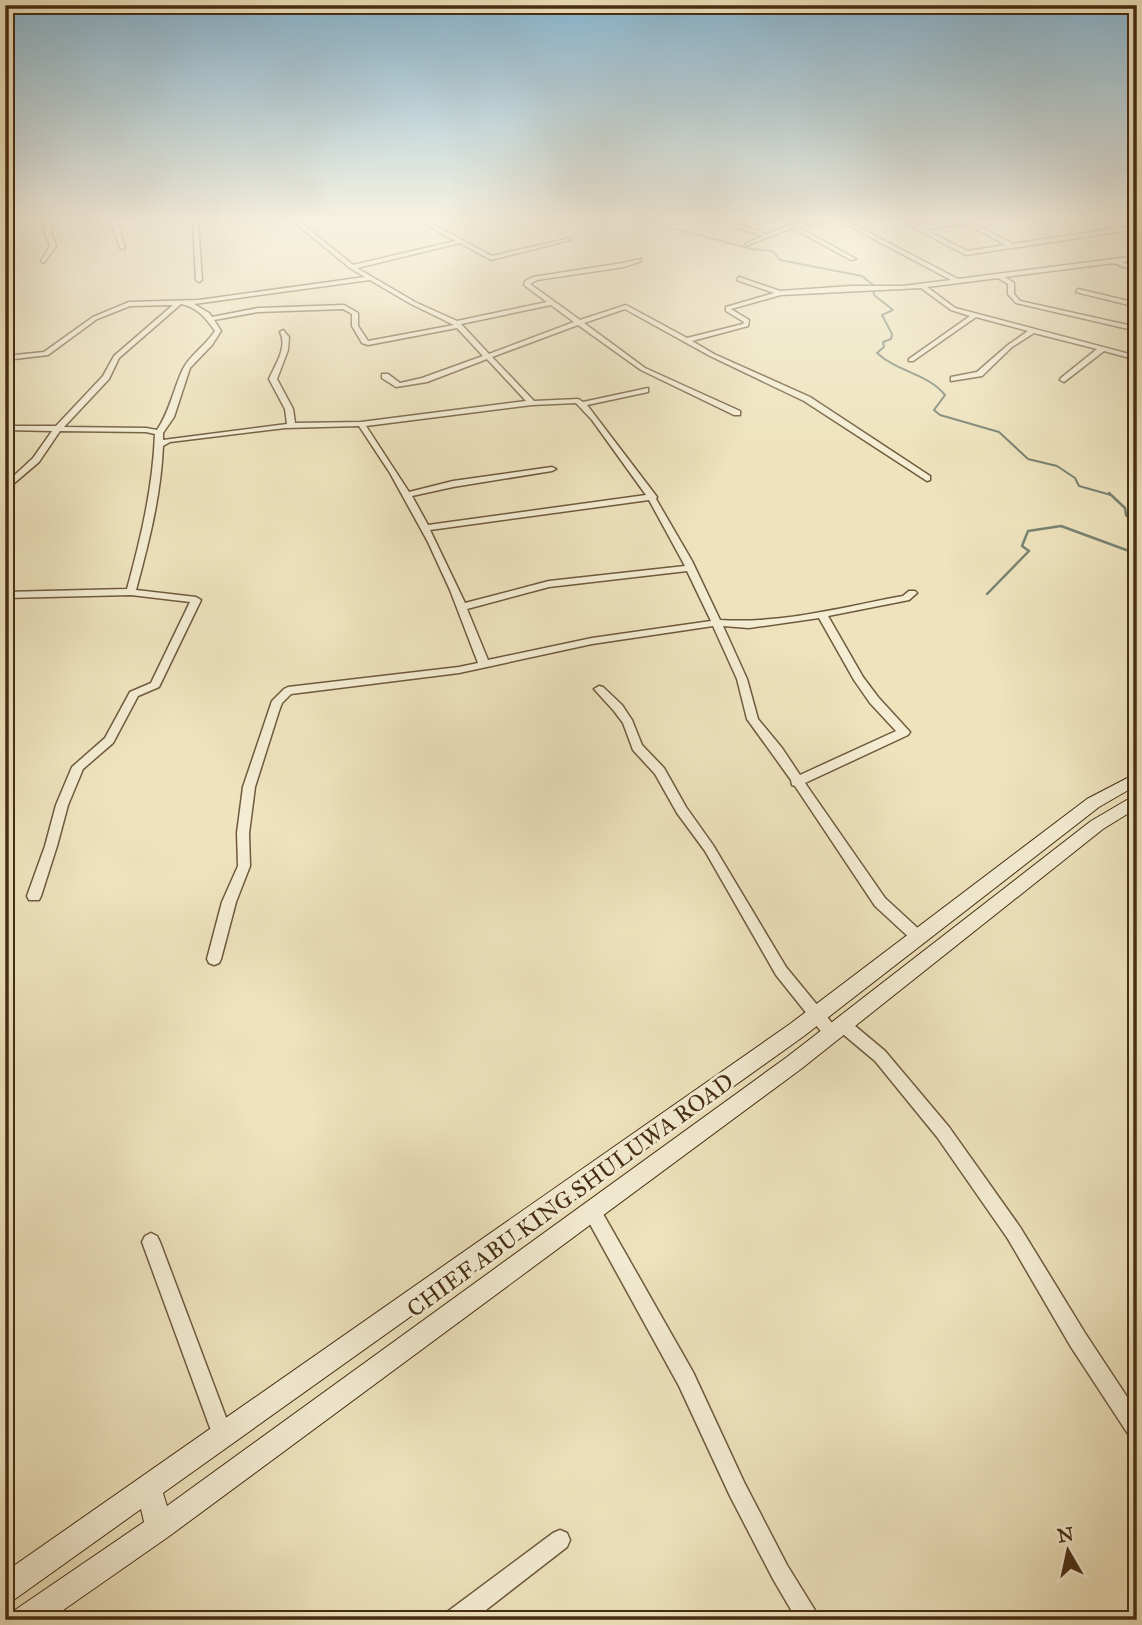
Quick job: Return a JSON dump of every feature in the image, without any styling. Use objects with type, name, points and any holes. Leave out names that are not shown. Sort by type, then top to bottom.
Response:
[{"type":"street","points":[[6,358],[46,354],[95,318],[123,306],[183,303],[229,297]]},
{"type":"street","points":[[402,297],[456,325],[532,402]]},
{"type":"street","points":[[542,297],[643,369],[737,413]]},
{"type":"street","points":[[687,340],[746,325],[747,321],[728,310],[729,308],[766,297]]},
{"type":"street","points":[[935,297],[946,306],[975,315],[1137,358]]},
{"type":"street","points":[[1013,297],[1018,302],[1136,329]]},
{"type":"street","points":[[1103,297],[1137,305]]},
{"type":"street","points":[[131,592],[148,528],[161,439],[187,367],[216,337],[218,331],[211,319],[183,303]]},
{"type":"street","points":[[5,489],[36,460],[58,430],[106,377],[116,357],[183,303]]},
{"type":"street","points":[[211,319],[250,311],[344,307],[355,313],[355,326],[364,342],[368,343],[553,303]]},
{"type":"street","points":[[385,376],[399,385],[407,384],[626,307],[752,376],[812,402],[927,478]]},
{"type":"street","points":[[911,359],[975,315]]},
{"type":"street","points":[[954,379],[979,374],[1010,346],[1034,330]]},
{"type":"street","points":[[283,332],[286,337],[285,350],[273,379],[289,409],[292,425]]},
{"type":"street","points":[[1064,380],[1102,349]]},
{"type":"street","points":[[582,404],[645,390]]},
{"type":"street","points":[[5,428],[146,430],[161,439],[292,425],[361,424],[532,402],[571,400],[582,404],[603,425],[617,449],[653,497],[691,568],[742,679],[751,716],[880,902],[918,937]]},
{"type":"street","points":[[361,424],[424,528],[463,607],[484,664]]},
{"type":"street","points":[[406,495],[453,484],[552,469]]},
{"type":"street","points":[[424,528],[653,497]]},
{"type":"street","points":[[463,607],[549,584],[691,568]]},
{"type":"street","points":[[5,595],[131,592],[196,600],[155,685],[134,694],[109,740],[78,767],[62,805],[34,896]]},
{"type":"street","points":[[214,959],[229,902],[244,866],[243,833],[248,787],[277,701],[295,689],[438,673],[592,641],[716,623],[750,625],[823,615],[906,598],[912,593]]},
{"type":"street","points":[[796,782],[904,732],[858,678],[823,615]]},
{"type":"street","points":[[599,689],[624,716],[637,747],[660,771],[681,810],[709,848],[781,971],[816,1016],[880,1056],[943,1132],[1014,1233],[1077,1340],[1137,1430]]},
{"type":"street","points":[[5,1589],[816,1016],[1093,803],[1137,778]]},
{"type":"street","name":"CHIEF ABU KING SHULUWA ROAD","points":[[25,1620],[159,1528],[592,1211],[838,1029],[1097,825],[1137,800]]},
{"type":"street","points":[[592,1211],[686,1379],[737,1489],[780,1572],[810,1620]]},
{"type":"street","points":[[151,1242],[223,1436]]},
{"type":"street","points":[[149,1488],[159,1528]]},
{"type":"street","points":[[455,1620],[560,1540]]},
{"type":"waterway","points":[[876,297],[893,310],[882,315],[892,334],[891,339],[883,342],[884,347],[877,353],[938,388],[945,395],[934,410],[940,415],[999,432],[1028,459],[1057,466],[1075,478],[1079,486],[1111,495]]},
{"type":"waterway","points":[[987,594],[1029,551],[1022,546],[1028,531],[1061,526],[1129,551],[1135,531],[1134,523],[1126,515],[1125,508],[1109,493]]}]
